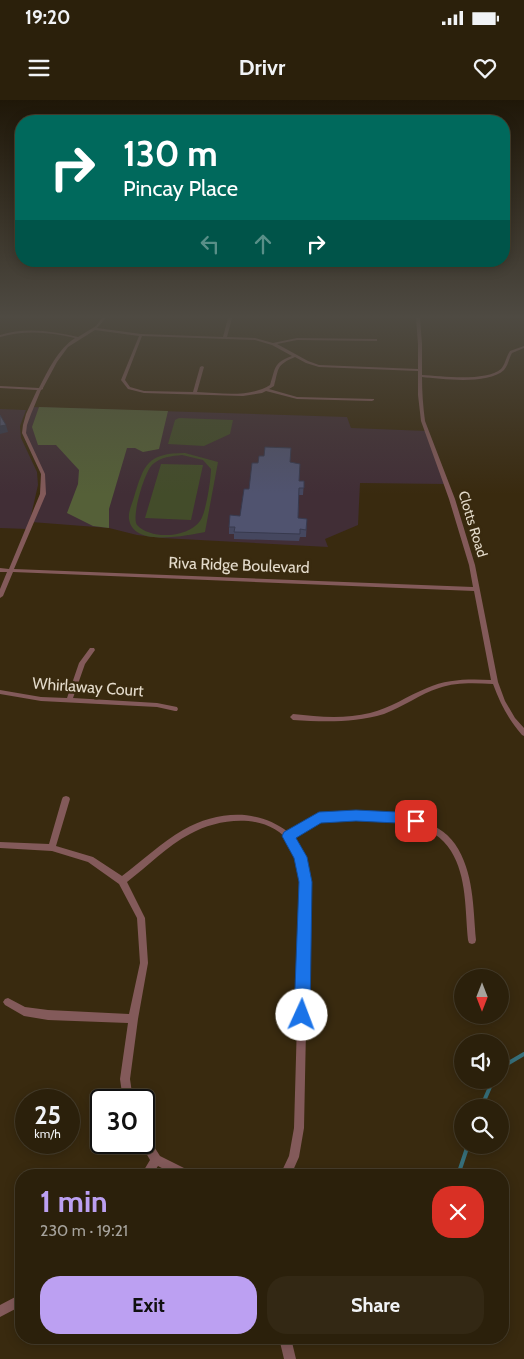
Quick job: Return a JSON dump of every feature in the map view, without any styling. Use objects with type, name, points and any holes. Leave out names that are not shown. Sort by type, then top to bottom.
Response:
[{"type":"street","points":[[0,596],[42,494],[43,474],[24,433],[24,426],[27,414],[48,377]]},
{"type":"street","points":[[124,377],[123,380],[129,388],[144,392],[248,395],[267,390],[272,386],[274,377]]},
{"type":"street","points":[[195,393],[200,377]]},
{"type":"street","name":"Clotts Road","points":[[419,377],[420,408],[423,421],[452,498],[472,565],[496,682],[502,701],[513,720],[524,733]]},
{"type":"street","points":[[449,377],[477,377]]},
{"type":"street","points":[[0,387],[41,389]]},
{"type":"street","points":[[267,390],[297,398],[372,400]]},
{"type":"street","name":"Riva Ridge Boulevard","points":[[0,570],[477,589]]},
{"type":"street","points":[[69,701],[82,663],[92,650]]},
{"type":"street","points":[[293,717],[339,720],[359,718],[399,705],[431,688],[452,683],[496,682]]},
{"type":"street","name":"Whirlaway Court","points":[[0,692],[41,699],[157,705],[175,709]]},
{"type":"street","points":[[52,848],[66,799]]},
{"type":"street","points":[[288,836],[319,818],[342,815],[397,818],[416,821],[432,829],[444,837],[453,847],[461,863],[467,882],[472,940]]},
{"type":"street","points":[[122,881],[192,828],[219,818],[248,817],[270,823],[288,836],[301,857],[305,882],[299,1128],[294,1157],[287,1169]]},
{"type":"street","points":[[0,845],[52,848],[90,859],[122,881],[142,918],[144,963],[133,1019],[125,1079],[126,1089]]},
{"type":"street","points":[[8,1002],[24,1011],[48,1015],[133,1019]]},
{"type":"street","points":[[152,1154],[156,1160],[174,1169]]},
{"type":"street","points":[[150,1169],[156,1160]]},
{"type":"street","points":[[0,1311],[15,1303]]},
{"type":"street","points":[[286,1344],[290,1359]]},
{"type":"shaded area","points":[[31,407],[347,417],[351,428],[427,431],[447,484],[360,483],[358,525],[325,539],[328,547],[162,538],[137,535],[109,528],[31,522],[38,506],[43,474],[24,433]]},
{"type":"shaded area","points":[[0,409],[26,410],[20,426],[21,438],[37,472],[38,485],[28,529],[0,528]]},
{"type":"green space","points":[[39,407],[168,411],[159,449],[143,452],[135,448],[127,448],[109,509],[109,528],[93,526],[67,513],[78,484],[79,470],[56,445],[38,445],[32,427]]},
{"type":"green space","points":[[179,418],[233,420],[230,434],[204,446],[168,444],[175,420]]},
{"type":"green space","points":[[185,453],[218,462],[205,532],[175,537],[150,537],[140,534],[133,528],[129,516],[141,477],[149,463],[155,458]],"holes":[[[182,455],[203,460],[211,469],[208,496],[202,517],[194,527],[178,534],[160,535],[143,530],[137,525],[137,504],[146,475],[153,464],[163,458]]]},
{"type":"green space","points":[[161,464],[203,465],[191,520],[145,518]]},
{"type":"building","points":[[0,415],[6,425],[0,426]]},
{"type":"building","points":[[265,447],[291,448],[290,462],[300,464],[299,481],[304,481],[304,488],[299,488],[298,518],[307,519],[306,530],[300,529],[300,534],[234,532],[235,527],[229,527],[230,515],[240,516],[244,489],[249,489],[252,463],[258,463],[259,456],[264,456]]},
{"type":"waterway","points":[[509,1063],[524,1054]]},
{"type":"waterway","points":[[485,1099],[489,1089]]},
{"type":"waterway","points":[[460,1169],[465,1154]]},
{"type":"route","points":[[302,1015],[305,882],[301,857],[288,836],[319,818],[342,815],[416,821]]}]
